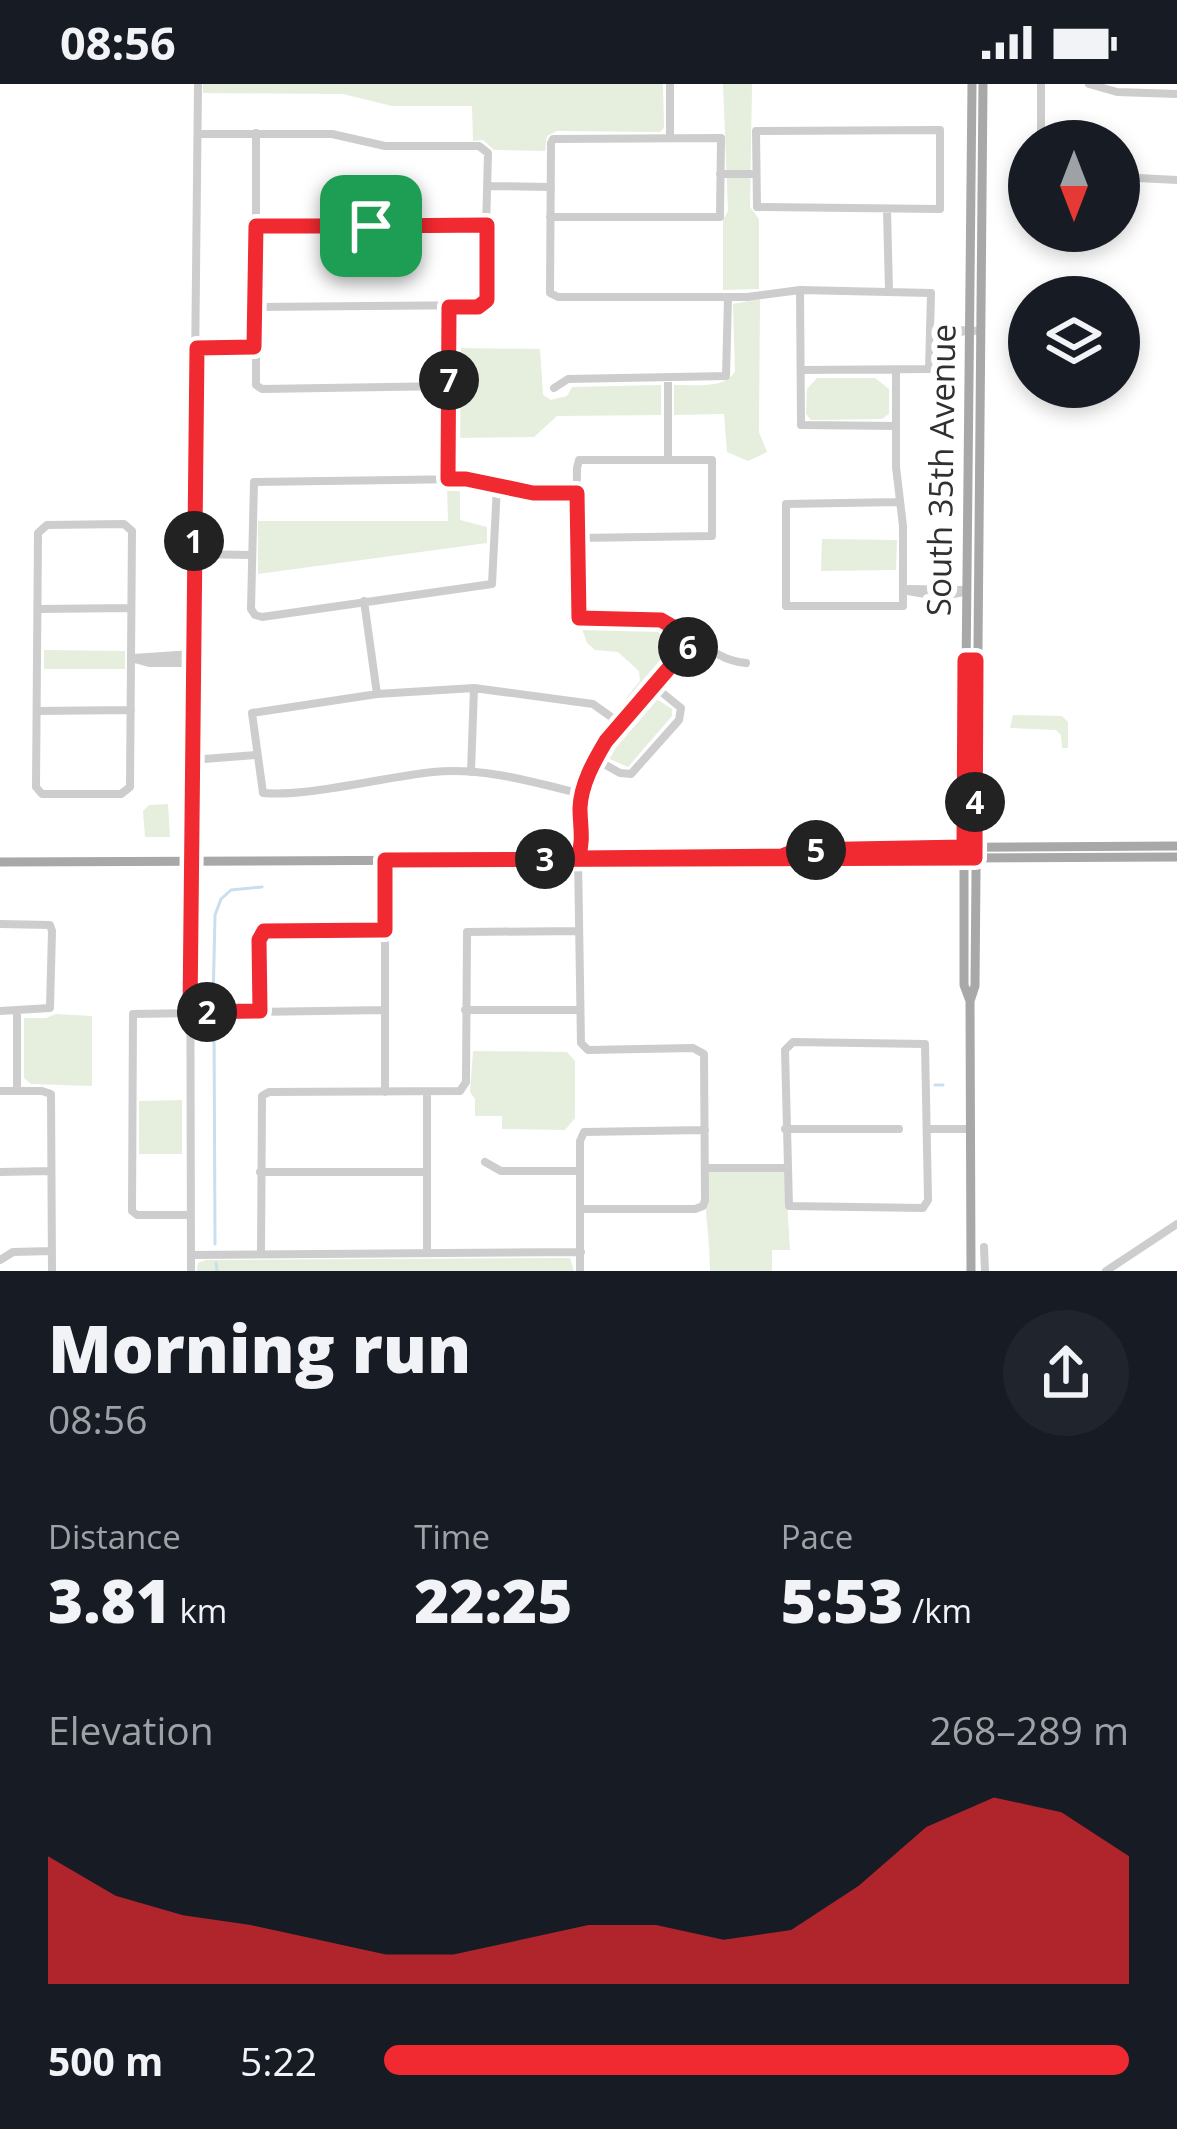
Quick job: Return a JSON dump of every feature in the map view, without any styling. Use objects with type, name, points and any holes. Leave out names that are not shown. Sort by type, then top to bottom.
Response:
[{"type":"main road","name":"South 35th Avenue","points":[[970,1271],[972,84]]},
{"type":"main road","name":"South 35th Avenue","points":[[971,660],[967,591],[983,84]]},
{"type":"main road","points":[[0,862],[782,856],[798,861],[1177,846]]},
{"type":"main road","points":[[969,852],[1177,857]]},
{"type":"street","points":[[191,1271],[198,84]]},
{"type":"street","points":[[670,84],[670,137]]},
{"type":"street","points":[[1041,84],[1041,120]]},
{"type":"street","points":[[1089,84],[1117,92],[1177,94]]},
{"type":"street","points":[[940,130],[940,209],[757,207],[756,174],[756,131],[940,130]]},
{"type":"street","points":[[256,133],[256,386],[449,386]]},
{"type":"street","points":[[199,134],[332,134],[385,146],[485,148],[484,305],[255,307]]},
{"type":"street","points":[[550,217],[720,217],[721,138],[558,137],[551,143],[550,187],[550,217],[550,293],[558,297],[728,297],[800,290],[931,293],[929,369],[801,370]]},
{"type":"street","points":[[720,174],[756,174]]},
{"type":"street","points":[[1140,177],[1175,177]]},
{"type":"street","points":[[488,186],[550,187]]},
{"type":"street","points":[[887,210],[889,291]]},
{"type":"street","points":[[256,226],[487,225]]},
{"type":"street","points":[[800,290],[801,425],[896,426]]},
{"type":"street","points":[[554,388],[568,379],[726,376],[728,297]]},
{"type":"street","points":[[448,479],[449,307]]},
{"type":"street","points":[[933,329],[940,334],[975,330]]},
{"type":"street","points":[[197,348],[254,347]]},
{"type":"street","points":[[896,370],[896,426],[900,502],[904,590],[903,606],[786,606],[786,504],[900,502]]},
{"type":"street","points":[[668,378],[668,458]]},
{"type":"street","points":[[577,538],[712,536],[712,460],[578,460],[577,538],[579,618],[661,620],[714,656],[746,663]]},
{"type":"street","points":[[496,486],[492,584],[255,615],[251,609],[254,482],[448,479],[496,486],[533,493],[577,493]]},
{"type":"street","points":[[130,526],[127,792],[38,791],[38,609],[41,527],[130,526]]},
{"type":"street","points":[[193,554],[251,555]]},
{"type":"street","points":[[904,590],[967,591]]},
{"type":"street","points":[[364,602],[377,694]]},
{"type":"street","points":[[38,609],[131,608]]},
{"type":"street","points":[[581,1210],[703,1206],[702,1051],[589,1050],[582,1046],[578,931],[580,811],[596,759],[694,639]]},
{"type":"street","points":[[131,658],[192,658]]},
{"type":"street","points":[[596,759],[628,775],[683,713],[655,686]]},
{"type":"street","points":[[471,772],[474,688]]},
{"type":"street","points":[[583,794],[471,772],[263,793],[252,713],[377,694],[474,688],[593,704],[621,724]]},
{"type":"street","points":[[37,711],[131,710]]},
{"type":"street","points":[[191,760],[256,755]]},
{"type":"street","points":[[385,860],[385,1092]]},
{"type":"street","points":[[0,924],[50,925],[50,1008],[0,1011]]},
{"type":"street","points":[[260,1011],[261,934],[268,930],[385,930]]},
{"type":"street","points":[[261,1254],[262,1096],[269,1092],[463,1088],[467,932],[578,931]]},
{"type":"street","points":[[191,1215],[133,1214],[133,1014],[385,1010]]},
{"type":"street","points":[[465,1010],[580,1010]]},
{"type":"street","points":[[17,1011],[17,1091]]},
{"type":"street","points":[[925,1044],[926,1205],[920,1209],[788,1206],[785,1130],[787,1045],[925,1044]]},
{"type":"street","points":[[0,1091],[49,1091],[52,1271]]},
{"type":"street","points":[[427,1092],[427,1253]]},
{"type":"street","points":[[785,1130],[898,1129]]},
{"type":"street","points":[[928,1130],[971,1129]]},
{"type":"street","points":[[580,1271],[582,1134],[587,1130],[705,1130]]},
{"type":"street","points":[[485,1162],[501,1171],[580,1171]]},
{"type":"street","points":[[705,1168],[785,1168]]},
{"type":"street","points":[[0,1172],[51,1171]]},
{"type":"street","points":[[260,1172],[427,1172]]},
{"type":"street","points":[[1106,1271],[1119,1268],[1177,1224]]},
{"type":"street","points":[[985,1247],[985,1271]]},
{"type":"street","points":[[0,1260],[13,1252],[52,1251]]},
{"type":"street","points":[[191,1255],[581,1252]]},
{"type":"green space","points":[[203,84],[663,84],[664,128],[660,132],[557,131],[547,136],[545,151],[494,150],[483,140],[473,141],[472,106],[392,106],[343,94],[203,93]]},
{"type":"green space","points":[[723,84],[752,84],[750,207],[759,219],[759,289],[723,290],[723,220],[728,211]]},
{"type":"green space","points":[[760,299],[759,432],[767,452],[748,461],[727,452],[724,414],[674,415],[674,385],[708,385],[730,377],[735,371],[733,304]]},
{"type":"green space","points":[[457,348],[540,349],[543,395],[551,400],[567,396],[572,387],[661,385],[661,415],[557,416],[534,437],[454,438]]},
{"type":"green space","points":[[817,378],[875,378],[889,389],[889,414],[882,419],[811,420],[806,414],[807,389]]},
{"type":"green space","points":[[447,486],[460,487],[460,520],[487,527],[487,543],[258,574],[258,521],[448,521]]},
{"type":"green space","points":[[822,539],[897,540],[896,570],[821,571]]},
{"type":"green space","points":[[581,626],[650,626],[670,631],[675,652],[630,701],[626,698],[640,681],[639,671],[618,652],[595,650]]},
{"type":"green space","points":[[44,650],[125,651],[125,669],[44,669]]},
{"type":"green space","points":[[655,698],[672,709],[672,716],[628,767],[610,759],[608,749]]},
{"type":"green space","points":[[1013,715],[1062,716],[1068,722],[1068,748],[1062,748],[1056,730],[1010,728]]},
{"type":"green space","points":[[168,804],[170,837],[145,837],[143,811],[149,805]]},
{"type":"green space","points":[[92,1016],[92,1086],[31,1084],[24,1078],[24,1018]]},
{"type":"green space","points":[[473,1051],[567,1052],[575,1061],[575,1118],[565,1130],[502,1129],[502,1116],[475,1116],[470,1092]]},
{"type":"green space","points":[[182,1100],[182,1154],[139,1154],[139,1101]]},
{"type":"green space","points":[[705,1168],[785,1168],[790,1250],[772,1250],[772,1271],[710,1271]]},
{"type":"green space","points":[[570,1258],[574,1271],[197,1271],[198,1263],[206,1260]]},
{"type":"waterway","points":[[939,366],[950,368]]},
{"type":"waterway","points":[[213,1004],[215,915],[221,899],[231,890],[262,887]]},
{"type":"waterway","points":[[214,1020],[215,1244]]},
{"type":"waterway","points":[[935,1085],[943,1085]]},
{"type":"waterway","points":[[216,1263],[217,1271]]},
{"type":"route","points":[[487,225],[487,300],[478,307],[449,307],[448,479],[533,493],[577,493],[579,618],[661,620],[694,639],[606,741],[596,759],[583,794],[583,845],[578,858],[782,856],[797,850],[964,847],[965,660],[976,660],[975,858],[385,860],[385,930],[264,931],[259,940],[260,1011],[190,1012],[197,348],[254,347],[256,226],[371,226],[487,225]]}]
